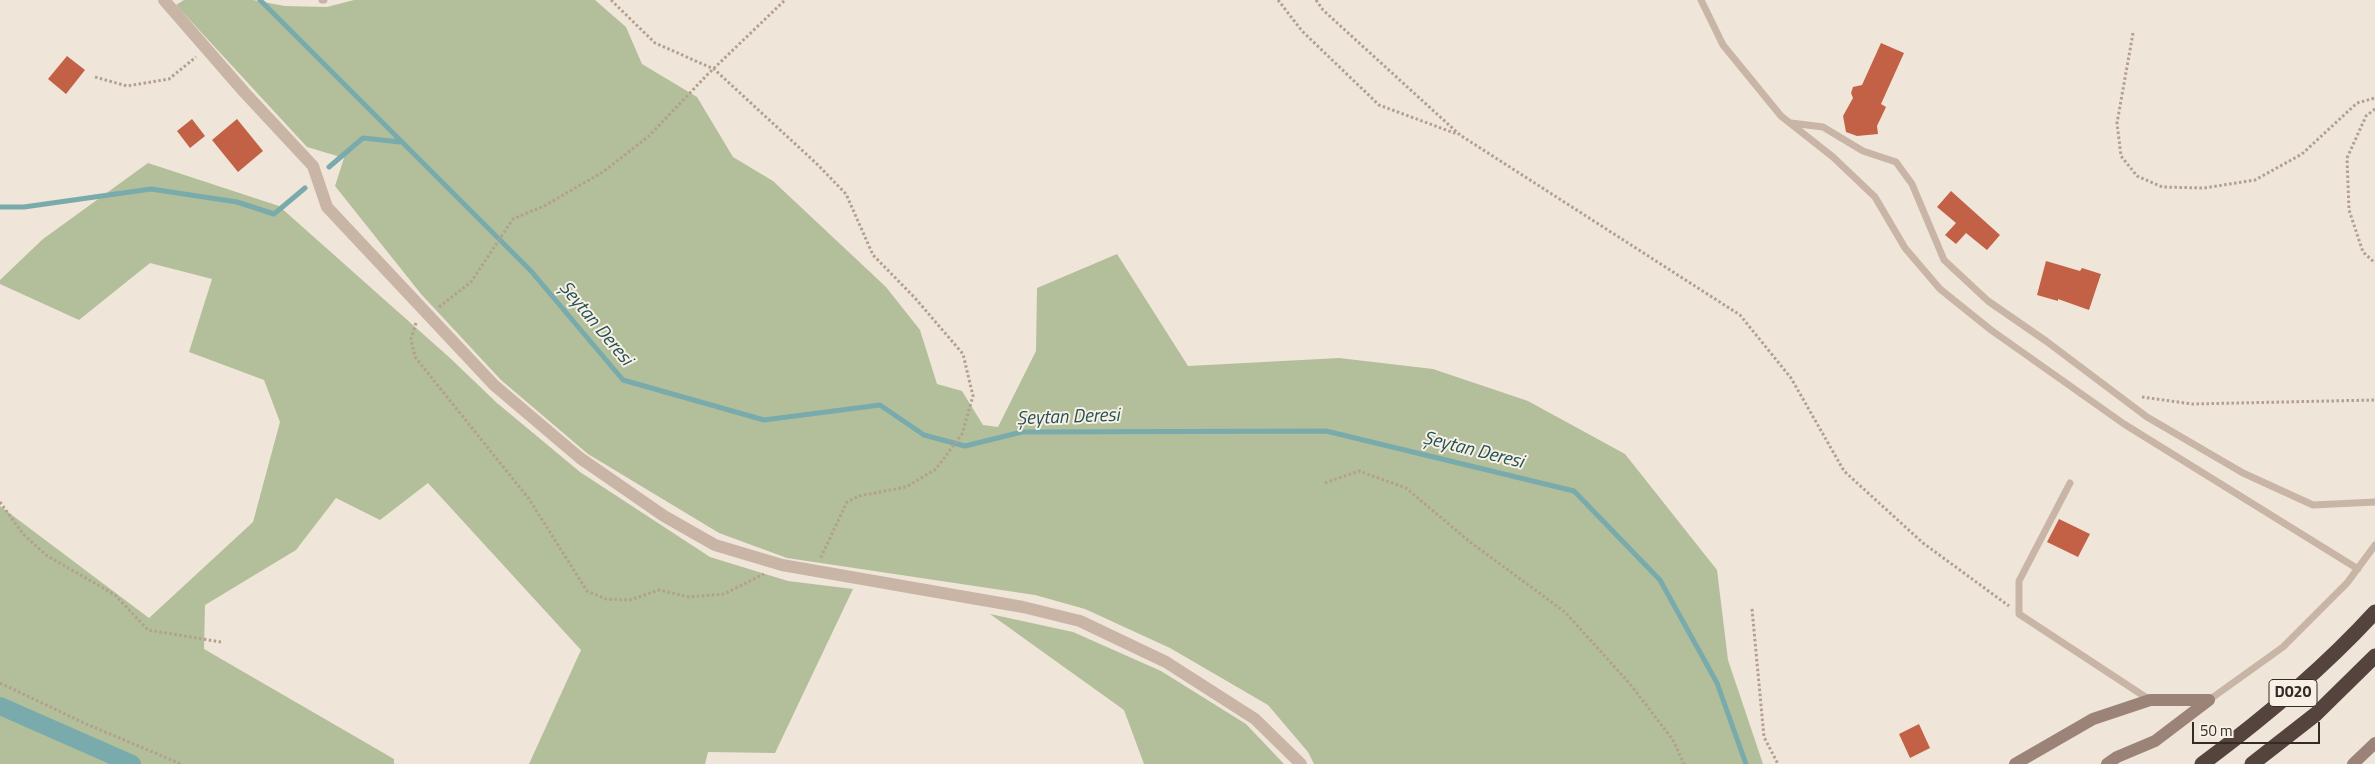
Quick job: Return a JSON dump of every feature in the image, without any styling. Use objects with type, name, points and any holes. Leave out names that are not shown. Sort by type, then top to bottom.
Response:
[{"type":"highway","name":"D020","points":[[2202,764],[2304,683],[2344,646],[2375,612]]},
{"type":"highway","name":"D020","points":[[2252,764],[2316,714],[2375,656]]},
{"type":"street","points":[[168,1],[206,48],[313,166],[327,207],[494,385],[580,458],[664,516],[715,545],[782,565],[1023,607],[1080,621],[1166,662],[1255,719],[1301,764]]},
{"type":"street","points":[[2015,764],[2093,719],[2150,700],[2209,700]]},
{"type":"street","points":[[2107,764],[2117,757],[2156,741],[2209,700]]},
{"type":"street","points":[[2353,764],[2375,743]]},
{"type":"lane","points":[[1701,0],[1723,45],[1781,116],[1833,157],[1875,197],[1905,248],[1940,289],[1984,325],[2124,424],[2358,569]]},
{"type":"lane","points":[[1790,123],[1823,126],[1863,151],[1896,162],[1912,184],[1944,260],[1988,302],[2046,341],[2147,417],[2243,473],[2313,505],[2375,502]]},
{"type":"lane","points":[[2070,483],[2018,581],[2019,614],[2150,700]]},
{"type":"lane","points":[[2209,700],[2283,647],[2348,584],[2375,545]]},
{"type":"path","points":[[611,0],[655,42],[714,68],[846,194],[873,255],[915,298],[963,354],[973,396],[962,434],[936,468],[906,487],[859,496],[847,502],[814,571]]},
{"type":"path","points":[[782,565],[724,594],[688,597],[659,590],[630,600],[606,599],[587,591],[529,499],[415,358],[411,339],[417,321],[428,315],[471,282],[513,218],[546,204],[603,172],[648,136],[714,68],[785,0]]},
{"type":"path","points":[[1278,0],[1302,31],[1379,105],[1460,135]]},
{"type":"path","points":[[1316,0],[1323,10],[1460,135],[1740,315],[1790,378],[1844,471],[1923,543],[2019,614]]},
{"type":"path","points":[[2133,33],[2117,123],[2122,156],[2137,176],[2162,187],[2204,188],[2255,180],[2302,154],[2357,103],[2375,98]]},
{"type":"path","points":[[95,77],[127,86],[169,79],[206,48]]},
{"type":"path","points":[[2375,108],[2366,116],[2347,158],[2349,210],[2363,252],[2375,263]]},
{"type":"path","points":[[2117,394],[2192,404],[2375,400]]},
{"type":"path","points":[[1325,483],[1359,471],[1406,488],[1470,542],[1565,612],[1630,684],[1673,740],[1684,764]]},
{"type":"path","points":[[0,502],[23,534],[46,555],[115,595],[148,630],[221,642]]},
{"type":"path","points":[[1752,609],[1764,737],[1778,764]]},
{"type":"path","points":[[0,683],[84,723],[181,764]]},
{"type":"green space","points":[[184,0],[253,0],[285,6],[327,7],[354,0],[595,0],[626,27],[642,64],[697,97],[733,157],[773,181],[886,287],[920,330],[937,384],[962,391],[983,425],[998,427],[1036,351],[1037,288],[1117,254],[1188,366],[1339,358],[1433,369],[1528,401],[1625,454],[1717,570],[1728,660],[1763,764],[1314,764],[1308,752],[1268,705],[1170,648],[1085,609],[1035,595],[787,558],[719,533],[588,454],[501,380],[421,294],[335,186],[344,158],[307,147],[176,5]]},
{"type":"green space","points":[[148,163],[279,206],[450,358],[497,403],[580,472],[710,557],[788,581],[853,589],[775,753],[708,752],[705,764],[529,764],[581,650],[428,483],[380,520],[336,498],[296,550],[205,605],[204,649],[394,759],[394,764],[0,764],[0,506],[149,618],[253,522],[280,422],[264,380],[189,352],[212,279],[150,263],[79,320],[0,284],[0,280],[43,239]]},
{"type":"green space","points":[[990,614],[1073,632],[1161,671],[1246,724],[1284,764],[1144,764],[1124,710]]},
{"type":"building","points":[[1881,43],[1904,53],[1881,104],[1886,107],[1877,126],[1878,134],[1857,136],[1846,132],[1843,116],[1853,98],[1851,93],[1853,87],[1862,85]]},
{"type":"building","points":[[67,56],[85,70],[66,94],[48,79]]},
{"type":"building","points":[[192,119],[205,136],[190,148],[177,131]]},
{"type":"building","points":[[237,119],[263,151],[238,172],[212,140]]},
{"type":"building","points":[[1951,191],[2000,235],[1987,250],[1966,233],[1956,244],[1945,235],[1956,223],[1937,207]]},
{"type":"building","points":[[2046,261],[2080,271],[2082,268],[2101,274],[2089,310],[2058,299],[2058,301],[2037,295]]},
{"type":"building","points":[[2059,519],[2090,534],[2078,557],[2047,542]]},
{"type":"building","points":[[1919,724],[1930,748],[1910,758],[1899,734]]},
{"type":"waterway","name":"Şeytan Deresi","points":[[260,0],[531,271],[623,380],[764,420],[880,405],[924,435],[965,446],[1022,432],[1326,431],[1574,491],[1660,580],[1717,683],[1746,764]]},
{"type":"waterway","points":[[329,167],[363,138],[400,142]]},
{"type":"waterway","points":[[0,207],[24,207],[151,189],[237,202],[274,214],[305,188]]},
{"type":"waterway","points":[[0,706],[132,764]]}]
